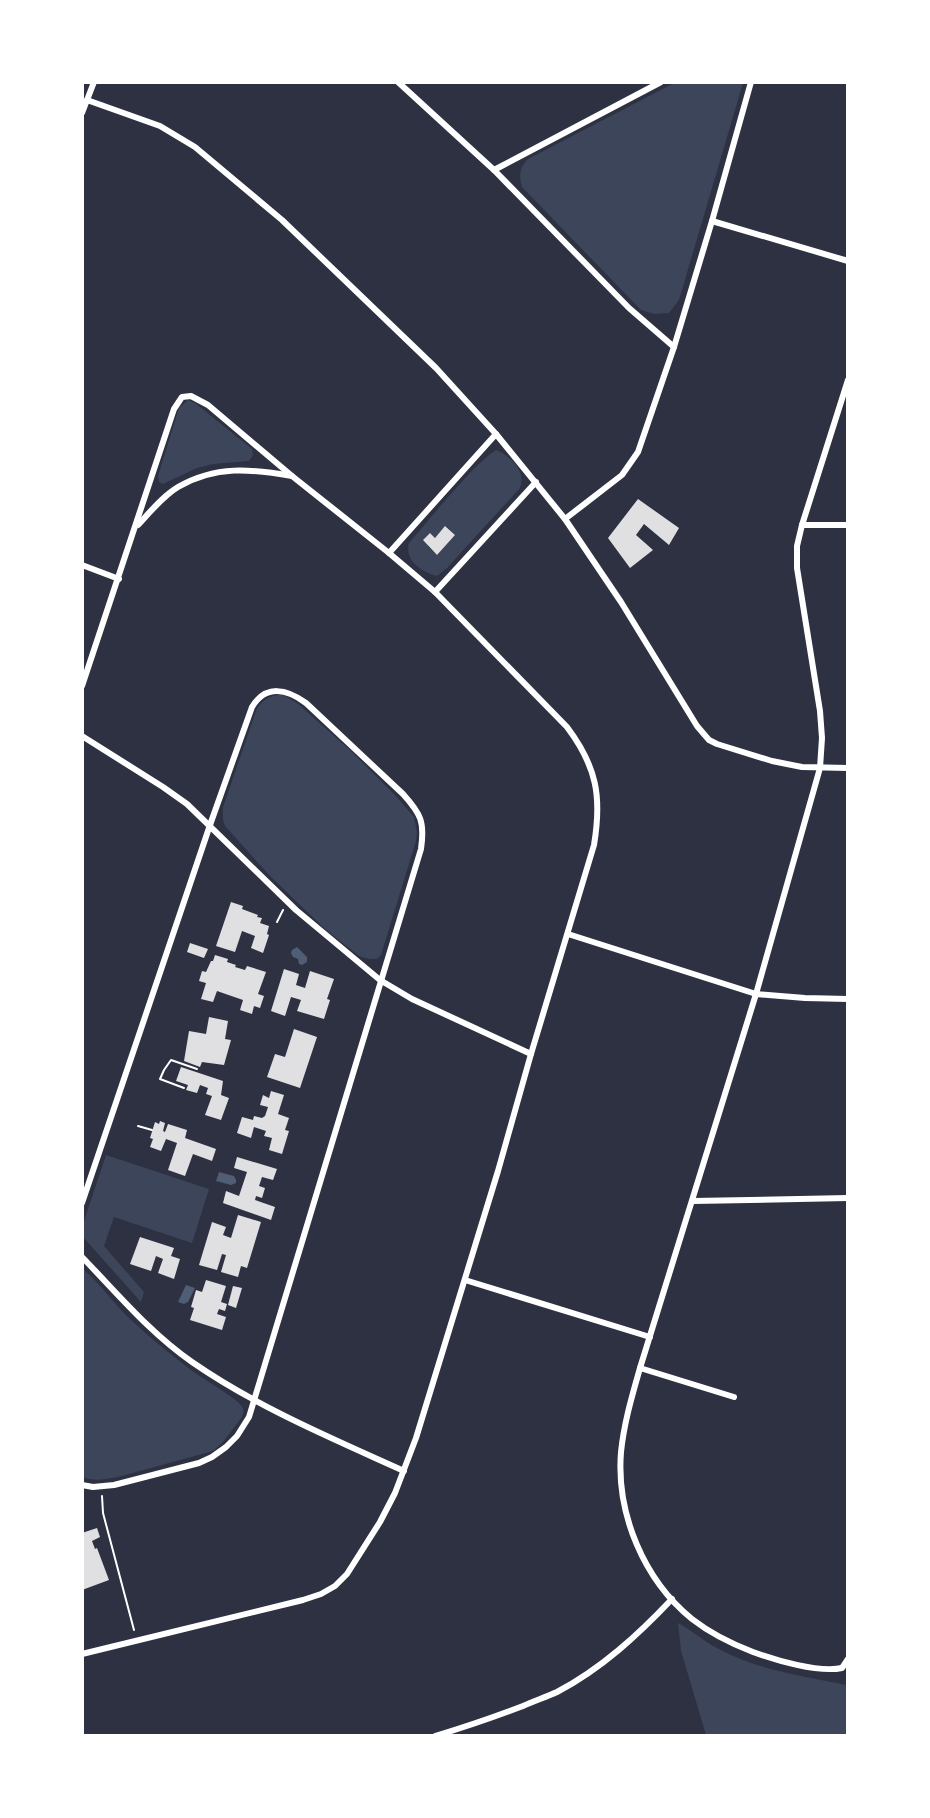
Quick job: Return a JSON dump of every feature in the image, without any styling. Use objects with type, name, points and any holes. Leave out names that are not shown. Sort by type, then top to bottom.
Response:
[{"type":"street","points":[[82,113],[94,82]]},
{"type":"street","points":[[398,82],[494,170],[629,308],[674,347]]},
{"type":"street","points":[[494,170],[661,82]]},
{"type":"street","points":[[565,519],[622,476],[638,452],[674,347],[751,82]]},
{"type":"street","points":[[87,100],[160,126],[206,155],[282,220],[436,368],[496,434],[565,519],[621,602],[702,734],[717,744],[772,761],[802,767],[848,768]]},
{"type":"street","points":[[712,221],[848,261]]},
{"type":"street","points":[[848,380],[797,546],[797,568],[820,711],[822,738],[820,768],[756,994],[640,1368],[626,1419],[621,1454],[622,1494],[631,1530],[646,1564],[672,1599],[692,1619],[716,1635],[768,1658],[833,1670],[842,1668],[848,1659]]},
{"type":"street","points":[[82,686],[136,527],[160,446],[174,409],[182,397],[187,395],[208,405],[435,592],[567,727],[580,745],[593,774],[598,798],[594,845],[465,1280],[416,1438],[395,1493],[380,1522],[347,1574],[335,1586],[321,1594],[82,1654]]},
{"type":"street","points":[[389,553],[496,434]]},
{"type":"street","points":[[136,527],[177,488],[200,477],[229,470],[259,470],[292,476]]},
{"type":"street","points":[[435,592],[536,482]]},
{"type":"street","points":[[802,525],[848,525]]},
{"type":"street","points":[[82,565],[119,579]]},
{"type":"street","points":[[82,1203],[248,716],[259,696],[271,692],[295,695],[403,794],[417,810],[423,834],[420,849],[249,1417],[237,1436],[212,1457],[188,1466],[114,1485],[102,1487],[82,1485]]},
{"type":"street","points":[[82,736],[187,804],[296,910],[380,980],[412,999],[531,1054]]},
{"type":"street","points":[[568,934],[756,994],[848,999]]},
{"type":"street","points":[[693,1201],[848,1198]]},
{"type":"street","points":[[82,1257],[141,1318],[191,1361],[285,1417],[404,1471]]},
{"type":"street","points":[[465,1280],[650,1337]]},
{"type":"street","points":[[640,1368],[734,1397]]},
{"type":"street","points":[[435,1736],[477,1724],[556,1692],[589,1672],[618,1650],[672,1599]]},
{"type":"path","points":[[184,1088],[160,1079],[164,1070],[171,1060],[197,1069]]},
{"type":"path","points":[[138,1126],[152,1130]]},
{"type":"path","points":[[102,1487],[103,1513],[136,1640]]},
{"type":"shaded area","points":[[676,82],[743,83],[679,300],[669,313],[654,314],[641,310],[522,187],[520,172],[528,159]]},
{"type":"shaded area","points":[[188,400],[195,403],[252,449],[253,455],[249,461],[213,464],[197,468],[163,484],[159,482],[158,476],[179,408]]},
{"type":"shaded area","points":[[497,450],[512,461],[521,476],[520,488],[447,568],[437,576],[426,572],[416,565],[409,555],[409,543],[466,477]],"holes":[[[446,526],[455,535],[437,555],[424,540],[430,533],[435,538]]]},
{"type":"shaded area","points":[[283,695],[297,703],[351,751],[414,817],[416,841],[381,955],[377,959],[359,956],[325,929],[269,875],[225,826],[223,807],[256,711],[264,700]]},
{"type":"shaded area","points":[[297,947],[307,957],[307,962],[302,965],[291,953]]},
{"type":"shaded area","points":[[106,1155],[209,1189],[192,1243],[114,1217],[104,1246],[144,1292],[141,1302],[83,1237],[83,1224]]},
{"type":"shaded area","points":[[219,1172],[234,1176],[236,1183],[231,1185],[216,1181]]},
{"type":"shaded area","points":[[82,1268],[124,1313],[167,1352],[235,1399],[243,1408],[242,1417],[213,1451],[118,1477],[96,1480],[83,1477]]},
{"type":"shaded area","points":[[186,1285],[195,1288],[188,1302],[184,1304],[178,1302]]},
{"type":"shaded area","points":[[678,1623],[712,1645],[748,1662],[847,1685],[847,1735],[706,1735],[681,1651]]},
{"type":"building","points":[[638,499],[679,528],[669,545],[644,524],[636,535],[653,550],[630,568],[608,538]]},
{"type":"building","points":[[445,526],[455,535],[437,555],[423,540],[430,533],[435,538]]},
{"type":"building","points":[[231,902],[258,915],[257,917],[262,918],[260,923],[269,926],[267,934],[269,935],[263,953],[251,948],[255,936],[242,931],[235,952],[216,946]]},
{"type":"building","points":[[190,943],[208,949],[204,958],[187,952]]},
{"type":"building","points":[[215,955],[228,959],[227,962],[236,965],[235,967],[245,970],[247,966],[266,972],[258,994],[264,996],[260,1008],[254,1006],[252,1014],[240,1010],[243,1000],[217,991],[213,1002],[201,999],[206,983],[199,981],[202,971],[206,972]]},
{"type":"building","points":[[284,969],[299,974],[296,985],[305,988],[310,971],[334,979],[327,999],[330,1000],[324,1019],[297,1011],[301,1000],[291,997],[285,1016],[271,1011]]},
{"type":"building","points":[[209,1017],[228,1021],[225,1039],[231,1040],[224,1065],[202,1062],[200,1067],[184,1061],[189,1031],[206,1034]]},
{"type":"building","points":[[294,1029],[317,1037],[300,1088],[267,1077],[275,1054],[285,1057]]},
{"type":"building","points":[[181,1067],[223,1081],[221,1095],[229,1098],[221,1120],[205,1115],[212,1096],[206,1094],[208,1088],[200,1085],[197,1093],[186,1090],[188,1085],[176,1081]]},
{"type":"building","points":[[271,1091],[284,1095],[278,1114],[289,1118],[285,1130],[289,1131],[282,1154],[269,1150],[272,1138],[264,1136],[266,1131],[254,1127],[251,1138],[237,1133],[242,1117],[253,1120],[254,1116],[262,1118],[265,1116],[268,1107],[260,1105],[263,1095],[269,1098]]},
{"type":"building","points":[[160,1121],[165,1123],[163,1131],[165,1132],[168,1124],[187,1130],[185,1138],[216,1149],[212,1161],[193,1154],[185,1176],[168,1170],[177,1143],[166,1139],[161,1151],[150,1147],[155,1122],[159,1124]]},
{"type":"building","points":[[237,1157],[277,1169],[273,1180],[262,1177],[259,1186],[265,1188],[262,1198],[256,1196],[255,1200],[275,1207],[271,1220],[223,1203],[226,1191],[239,1196],[247,1172],[234,1168]]},
{"type":"building","points":[[238,1215],[261,1222],[247,1268],[241,1266],[238,1277],[221,1272],[226,1255],[222,1254],[217,1270],[199,1265],[212,1222],[226,1227],[223,1235],[231,1238]]},
{"type":"building","points":[[140,1237],[174,1248],[171,1256],[180,1259],[174,1279],[158,1273],[163,1259],[156,1256],[151,1271],[130,1264]]},
{"type":"building","points":[[206,1280],[226,1286],[221,1302],[227,1304],[225,1311],[219,1309],[217,1314],[226,1317],[222,1330],[190,1320],[196,1290],[202,1292]]},
{"type":"building","points":[[233,1286],[242,1288],[236,1308],[228,1305]]},
{"type":"building","points":[[97,1528],[100,1537],[92,1541],[109,1580],[82,1590],[82,1533]]}]
